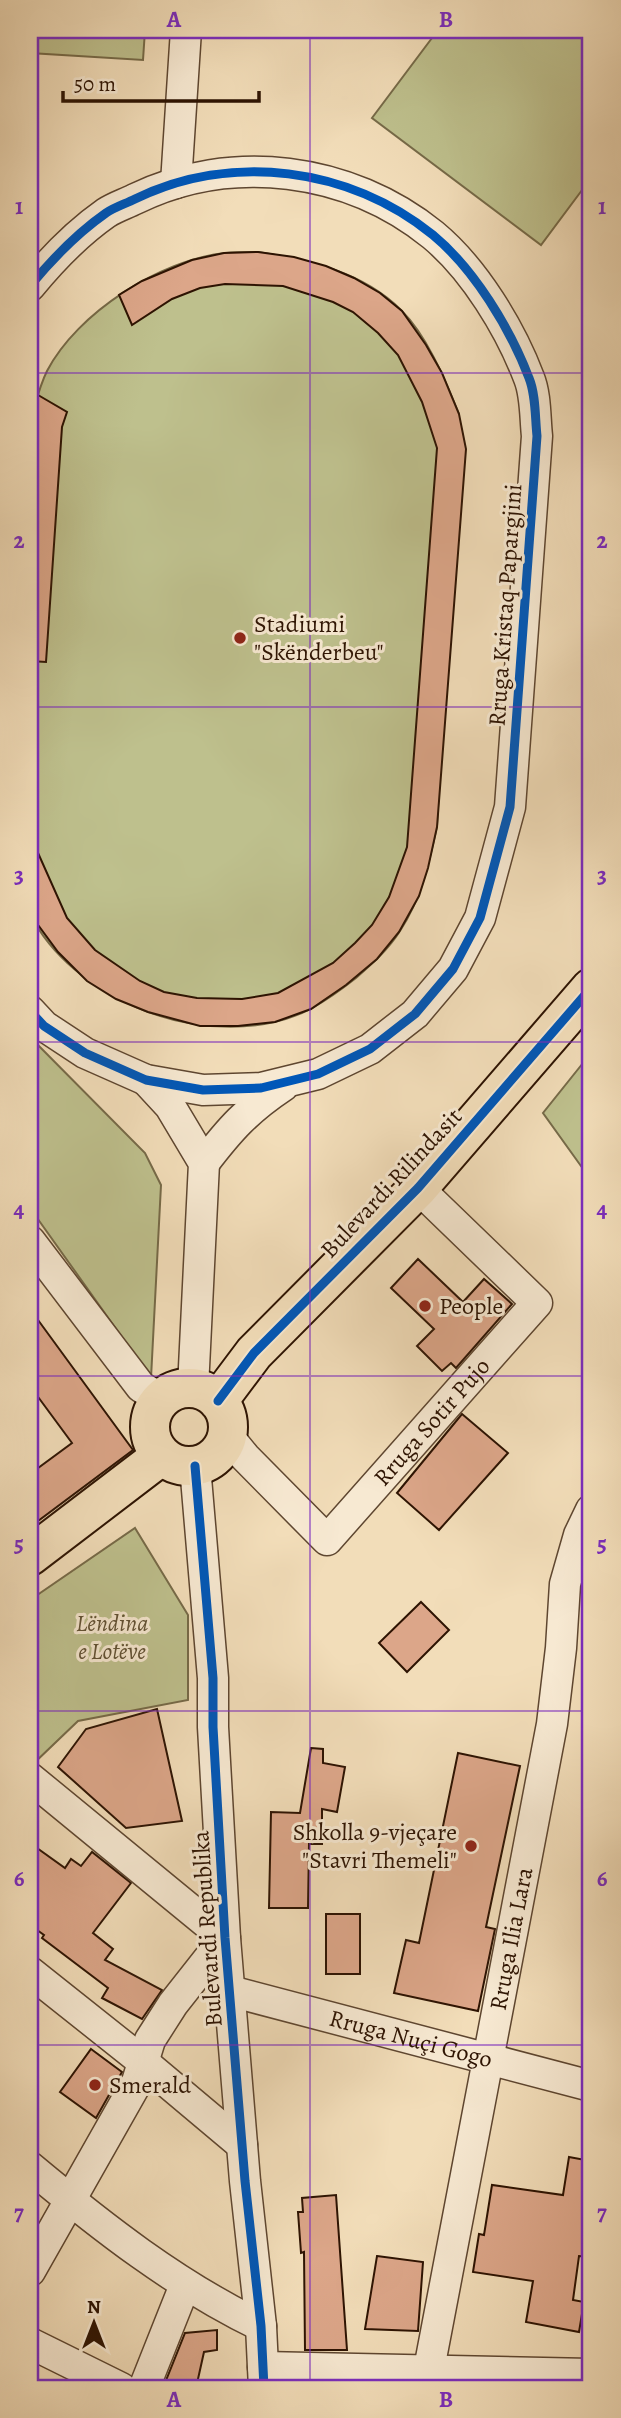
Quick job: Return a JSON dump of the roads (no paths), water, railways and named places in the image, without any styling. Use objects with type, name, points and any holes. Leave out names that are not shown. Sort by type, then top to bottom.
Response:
[{"type":"main road","name":"Bulevardi Rilindasit","points":[[200,1406],[418,1188],[585,1005]]},
{"type":"main road","points":[[200,1406],[223,1446],[216,1455],[206,1462],[178,1461],[154,1446],[150,1421],[154,1409],[200,1406]]},
{"type":"main road","points":[[30,1556],[178,1461]]},
{"type":"street","points":[[176,183],[186,30]]},
{"type":"street","name":"Rruga Kristaq Papargjini","points":[[30,286],[62,247],[108,212],[160,187],[216,173],[274,171],[331,181],[385,203],[433,235],[474,276],[504,326],[530,380],[537,436],[510,807],[480,918],[453,969],[415,1014],[370,1049],[317,1074],[286,1084],[261,1088],[203,1090],[146,1080],[85,1053],[44,1026],[30,1011]]},
{"type":"street","name":"Rruga Kristaq Papargjini","points":[[146,1080],[170,1106],[204,1163],[231,1128],[254,1105],[286,1084]]},
{"type":"street","points":[[30,1241],[141,1387],[200,1406],[204,1163]]},
{"type":"street","name":"Rruga Sotir Pujo","points":[[200,1406],[245,1457],[327,1540],[537,1303],[418,1188]]},
{"type":"street","name":"Bulevardi Republika","points":[[178,1461],[213,1678],[213,1727],[225,1938],[242,2145],[261,2326],[263,2378]]},
{"type":"street","name":"Rruga Ilia Lara","points":[[429,2369],[552,1724],[565,1584],[579,1535],[591,1510]]},
{"type":"street","points":[[30,1778],[225,1938],[173,2004],[150,2040],[137,2082],[30,2271]]},
{"type":"street","points":[[30,1972],[142,2060],[242,2145]]},
{"type":"street","name":"Rruga Nuçi Gogo","points":[[230,1991],[591,2086]]},
{"type":"street","points":[[30,2167],[71,2201],[185,2285],[261,2326]]},
{"type":"street","points":[[144,2388],[185,2285]]},
{"type":"street","points":[[30,2343],[121,2388]]},
{"type":"street","points":[[263,2378],[429,2369],[591,2372],[588,2388]]},
{"type":"place","name":"Stadiumi \"Skënderbeu\"","points":[[240,638]]},
{"type":"place","name":"People","points":[[425,1306]]},
{"type":"place","name":"Shkolla 9-vjeçare \"Stavri Themeli\"","points":[[471,1846]]},
{"type":"place","name":"Smerald","points":[[95,2085]]},
{"type":"park label","name":"Lëndina e Lotëve","points":[[112,1637]]}]
